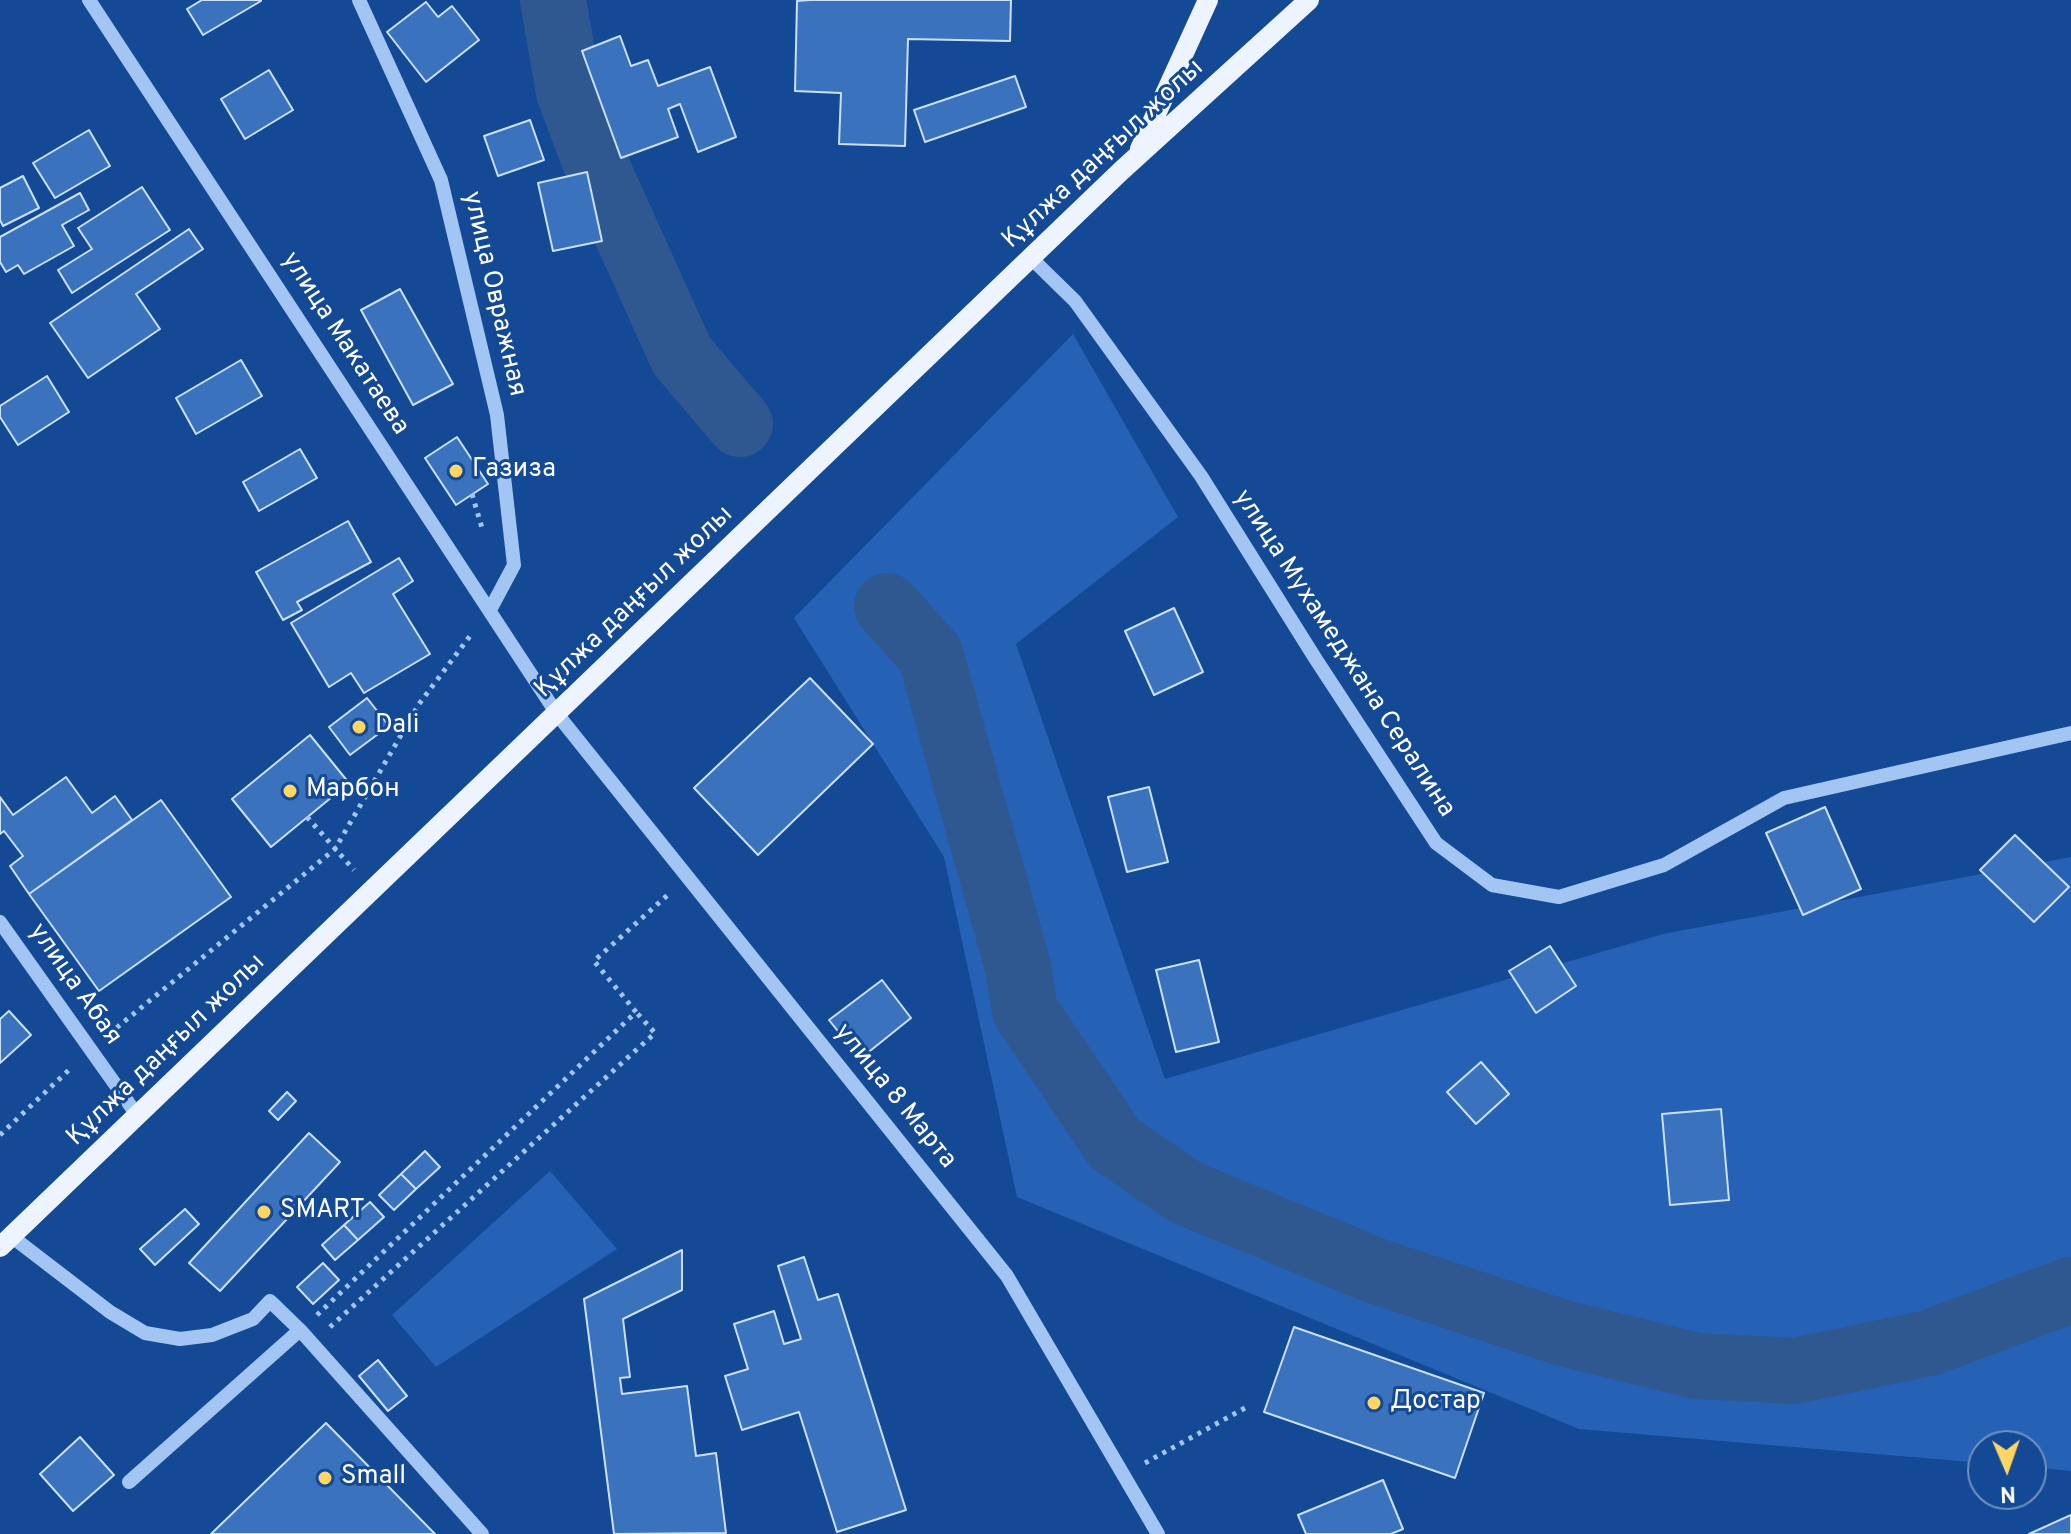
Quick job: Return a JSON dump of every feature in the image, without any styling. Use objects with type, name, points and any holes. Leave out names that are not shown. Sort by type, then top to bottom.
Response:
[{"type":"main road","points":[[1137,156],[1208,0]]},
{"type":"main road","name":"Құлжа даңғыл жолы","points":[[6,1242],[1137,156],[1309,0]]},
{"type":"street","name":"улица Макатаева","points":[[89,0],[557,714]]},
{"type":"street","name":"улица Овражная","points":[[359,0],[441,180],[497,415],[514,565],[490,610]]},
{"type":"street","name":"улица Мухамеджана Сералина","points":[[1031,258],[1075,301],[1201,476],[1436,843],[1492,885],[1559,897],[1664,865],[1784,798],[2071,733]]},
{"type":"street","name":"улица 8 Марта","points":[[557,714],[1007,1276],[1158,1534]]},
{"type":"street","name":"улица Абая","points":[[0,922],[137,1115]]},
{"type":"street","points":[[6,1242],[145,1333],[180,1339],[212,1335],[253,1319],[270,1301],[312,1343],[482,1534]]},
{"type":"street","points":[[129,1482],[300,1330]]},
{"type":"path","points":[[459,562],[486,542],[472,494]]},
{"type":"path","points":[[0,1135],[90,1049],[335,849],[419,704],[490,610]]},
{"type":"path","points":[[307,817],[372,891]]},
{"type":"path","points":[[312,1343],[655,1033],[594,961],[654,908]]},
{"type":"path","points":[[300,1330],[636,1012]]},
{"type":"path","points":[[1123,1475],[1245,1408]]},
{"type":"shaded area","points":[[1073,334],[1178,517],[1016,644],[1165,1079],[1663,934],[2071,857],[2071,1471],[2047,1469],[2047,1430],[1967,1430],[1967,1462],[1579,1429],[1017,1197],[944,857],[794,618]]},
{"type":"shaded area","points":[[550,1171],[617,1249],[436,1367],[392,1315]]},
{"type":"building","points":[[202,0],[261,1],[203,35],[187,9]]},
{"type":"building","points":[[1011,0],[1010,41],[908,39],[905,146],[839,144],[841,93],[795,91],[797,1]]},
{"type":"building","points":[[426,2],[438,17],[452,6],[479,40],[426,82],[387,32]]},
{"type":"building","points":[[620,36],[631,66],[648,60],[658,86],[710,67],[736,137],[698,152],[680,104],[668,109],[678,137],[621,158],[582,51]]},
{"type":"building","points":[[269,70],[293,110],[245,139],[221,99]]},
{"type":"building","points":[[1015,76],[1026,107],[925,142],[914,110]]},
{"type":"building","points":[[530,120],[544,160],[498,176],[484,136]]},
{"type":"building","points":[[89,130],[110,166],[55,198],[33,163]]},
{"type":"building","points":[[587,172],[602,241],[553,251],[538,183]]},
{"type":"building","points":[[23,176],[39,208],[3,226],[0,220],[0,188]]},
{"type":"building","points":[[142,187],[170,230],[72,293],[58,270],[92,249],[78,228]]},
{"type":"building","points":[[80,193],[89,210],[62,225],[74,246],[24,274],[18,265],[6,272],[0,262],[0,237]]},
{"type":"building","points":[[189,229],[203,249],[136,294],[160,329],[88,378],[50,323]]},
{"type":"building","points":[[400,289],[453,384],[413,405],[361,310]]},
{"type":"building","points":[[241,360],[262,396],[196,434],[176,398]]},
{"type":"building","points":[[47,376],[69,412],[18,445],[0,417],[0,406]]},
{"type":"building","name":"Газиза","points":[[457,437],[488,484],[456,505],[425,458]]},
{"type":"building","points":[[300,449],[317,478],[259,511],[243,482]]},
{"type":"building","points":[[348,521],[371,562],[297,602],[302,610],[283,620],[256,572]]},
{"type":"building","points":[[399,558],[413,581],[393,594],[430,654],[364,693],[351,673],[329,687],[291,623]]},
{"type":"building","points":[[1174,608],[1203,672],[1154,695],[1125,631]]},
{"type":"building","points":[[810,678],[873,744],[758,855],[694,788]]},
{"type":"building","name":"Dali","points":[[367,698],[389,726],[350,755],[329,727]]},
{"type":"building","name":"Марбон","points":[[310,735],[349,783],[271,847],[232,799]]},
{"type":"building","points":[[66,777],[92,813],[115,796],[132,820],[29,894],[10,866],[23,856],[4,831],[0,834],[0,797],[13,815]]},
{"type":"building","points":[[1149,787],[1168,862],[1127,872],[1108,797]]},
{"type":"building","points":[[161,800],[231,897],[99,991],[29,894]]},
{"type":"building","points":[[1825,807],[1861,889],[1803,915],[1766,833]]},
{"type":"building","points":[[2015,835],[2069,887],[2034,922],[1980,870]]},
{"type":"building","points":[[1550,946],[1576,986],[1536,1013],[1509,971]]},
{"type":"building","points":[[1199,960],[1219,1042],[1176,1052],[1156,970]]},
{"type":"building","points":[[882,980],[911,1018],[860,1059],[829,1020]]},
{"type":"building","points":[[9,1011],[31,1035],[0,1063],[0,1019]]},
{"type":"building","points":[[1481,1062],[1509,1094],[1476,1124],[1447,1092]]},
{"type":"building","points":[[287,1092],[296,1101],[278,1120],[269,1111]]},
{"type":"building","points":[[1721,1109],[1729,1200],[1670,1205],[1662,1114]]},
{"type":"building","name":"SMART","points":[[309,1133],[340,1162],[220,1291],[189,1263]]},
{"type":"building","points":[[425,1151],[440,1167],[416,1189],[401,1174]]},
{"type":"building","points":[[401,1174],[416,1189],[394,1210],[379,1195]]},
{"type":"building","points":[[370,1202],[384,1217],[358,1240],[344,1225]]},
{"type":"building","points":[[185,1209],[199,1224],[155,1265],[140,1249]]},
{"type":"building","points":[[344,1225],[358,1240],[335,1260],[322,1245]]},
{"type":"building","points":[[682,1250],[682,1290],[623,1319],[630,1377],[620,1378],[622,1394],[687,1386],[696,1456],[716,1453],[726,1533],[614,1534],[584,1299]]},
{"type":"building","points":[[804,1257],[818,1300],[838,1294],[906,1510],[837,1532],[799,1412],[742,1430],[725,1376],[748,1369],[734,1324],[774,1311],[784,1344],[801,1339],[778,1266]]},
{"type":"building","points":[[323,1263],[339,1280],[313,1304],[297,1287]]},
{"type":"building","name":"Достар","points":[[1294,1327],[1484,1393],[1455,1478],[1264,1412]]},
{"type":"building","points":[[378,1360],[407,1396],[388,1411],[359,1376]]},
{"type":"building","name":"Small","points":[[326,1423],[435,1534],[211,1534]]},
{"type":"building","points":[[80,1437],[114,1475],[73,1511],[40,1474]]},
{"type":"building","points":[[1383,1480],[1403,1529],[1391,1534],[1306,1534],[1298,1515]]},
{"type":"building","points":[[2071,1515],[2071,1534],[2029,1534]]},
{"type":"waterway","points":[[553,0],[569,92],[599,172],[682,356],[740,424]]},
{"type":"waterway","points":[[887,606],[930,654],[1018,967],[1025,1011],[1115,1144],[1187,1193],[1376,1271],[1563,1333],[1697,1366],[1794,1371],[1929,1343],[2071,1290]]},
{"type":"place","name":"Газиза","points":[[456,471]]},
{"type":"place","name":"Dali","points":[[359,727]]},
{"type":"place","name":"Марбон","points":[[290,791]]},
{"type":"place","name":"SMART","points":[[264,1212]]},
{"type":"place","name":"Достар","points":[[1374,1403]]},
{"type":"place","name":"Small","points":[[325,1478]]}]
